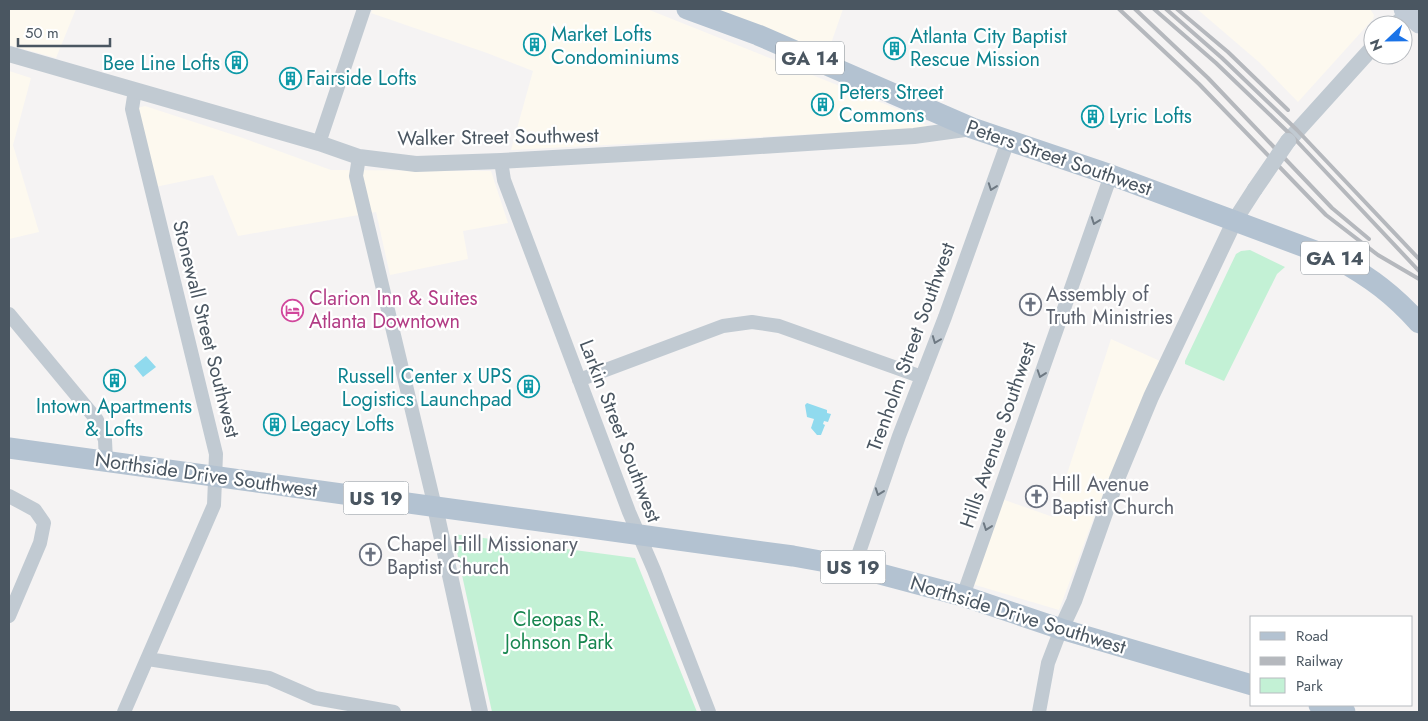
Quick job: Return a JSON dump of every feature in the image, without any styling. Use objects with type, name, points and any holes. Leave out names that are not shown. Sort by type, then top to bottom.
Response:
[{"type":"main road","name":"Peters Street Southwest","points":[[687,9],[758,34],[972,128],[1111,175],[1337,259],[1362,272],[1386,290],[1419,323]]},
{"type":"main road","name":"Northside Drive Southwest","points":[[9,448],[793,556],[854,567],[963,596],[1061,630],[1250,684]]},
{"type":"main road","points":[[1323,706],[1345,712]]},
{"type":"street","points":[[318,143],[364,9]]},
{"type":"street","name":"Walker Street Southwest","points":[[9,54],[359,156],[416,164],[501,161],[914,136],[972,128]]},
{"type":"street","points":[[1039,712],[1048,663],[1074,601],[1117,479],[1133,439],[1235,220],[1288,141],[1363,58]]},
{"type":"street","name":"Stonewall Street Southwest","points":[[124,712],[214,505],[216,454],[132,108],[135,90]]},
{"type":"street","name":"Trenholm Street Southwest","points":[[854,567],[880,488],[1008,141]]},
{"type":"street","points":[[359,156],[356,176],[435,506],[480,712]]},
{"type":"street","name":"Larkin Street Southwest","points":[[501,161],[504,180],[579,380],[709,712]]},
{"type":"street","name":"Hills Avenue Southwest","points":[[963,596],[1111,175]]},
{"type":"street","points":[[9,316],[96,420],[105,440],[106,461]]},
{"type":"street","points":[[579,380],[722,326],[752,322],[779,326],[922,378]]},
{"type":"street","points":[[9,496],[36,510],[44,524],[40,543],[9,616]]},
{"type":"street","points":[[148,659],[269,678],[315,698],[394,712]]},
{"type":"shaded area","points":[[9,9],[76,9],[56,58],[9,45]]},
{"type":"shaded area","points":[[373,9],[647,9],[905,112],[930,128],[511,150],[533,71],[371,13]]},
{"type":"shaded area","points":[[699,9],[843,9],[827,55]]},
{"type":"shaded area","points":[[1197,9],[1370,9],[1374,15],[1363,15],[1363,30],[1298,102],[1260,63]]},
{"type":"shaded area","points":[[9,71],[31,78],[13,145],[39,232],[9,239]]},
{"type":"shaded area","points":[[145,106],[243,138],[331,170],[491,171],[508,223],[463,231],[468,259],[390,275],[376,212],[238,236],[213,175],[155,187],[137,108]]},
{"type":"shaded area","points":[[1111,339],[1160,361],[1097,509],[1059,610],[972,584],[1002,499],[1053,517]]},
{"type":"green space","points":[[1250,250],[1285,267],[1277,274],[1224,381],[1185,364],[1185,361],[1236,254],[1241,251]]},
{"type":"green space","name":"Cleopas R. Johnson Park","points":[[453,534],[635,558],[697,712],[492,712]]},
{"type":"water","points":[[146,356],[156,367],[143,377],[134,366]]},
{"type":"water","points":[[807,403],[827,410],[827,413],[831,414],[828,422],[824,421],[823,424],[825,425],[821,435],[817,435],[811,428],[814,419],[807,417],[805,405]]},
{"type":"railway","points":[[1119,9],[1199,84],[1326,215],[1378,255],[1419,279]]},
{"type":"railway","points":[[1135,9],[1208,78],[1332,208],[1369,239]]},
{"type":"railway","points":[[1154,9],[1216,63],[1292,136],[1419,271]]},
{"type":"railway","points":[[1166,9],[1222,58],[1297,130],[1419,259]]},
{"type":"railway","points":[[1177,9],[1228,52],[1288,110]]},
{"type":"place","name":"Market Lofts Condominiums","points":[[535,45]]},
{"type":"place","name":"Atlanta City Baptist Rescue Mission","points":[[894,48]]},
{"type":"place","name":"Bee Line Lofts","points":[[236,63]]},
{"type":"place","name":"Fairside Lofts","points":[[290,78]]},
{"type":"place","name":"Peters Street Commons","points":[[823,104]]},
{"type":"place","name":"Lyric Lofts","points":[[1093,116]]},
{"type":"place","name":"Assembly of Truth Ministries","points":[[1030,305]]},
{"type":"place","name":"Clarion Inn & Suites Atlanta Downtown","points":[[293,310]]},
{"type":"place","name":"Intown Apartments & Lofts","points":[[114,380]]},
{"type":"place","name":"Russell Center x UPS Logistics Launchpad","points":[[528,387]]},
{"type":"place","name":"Legacy Lofts","points":[[275,424]]},
{"type":"place","name":"Hill Avenue Baptist Church","points":[[1036,496]]},
{"type":"place","name":"Chapel Hill Missionary Baptist Church","points":[[371,555]]}]
